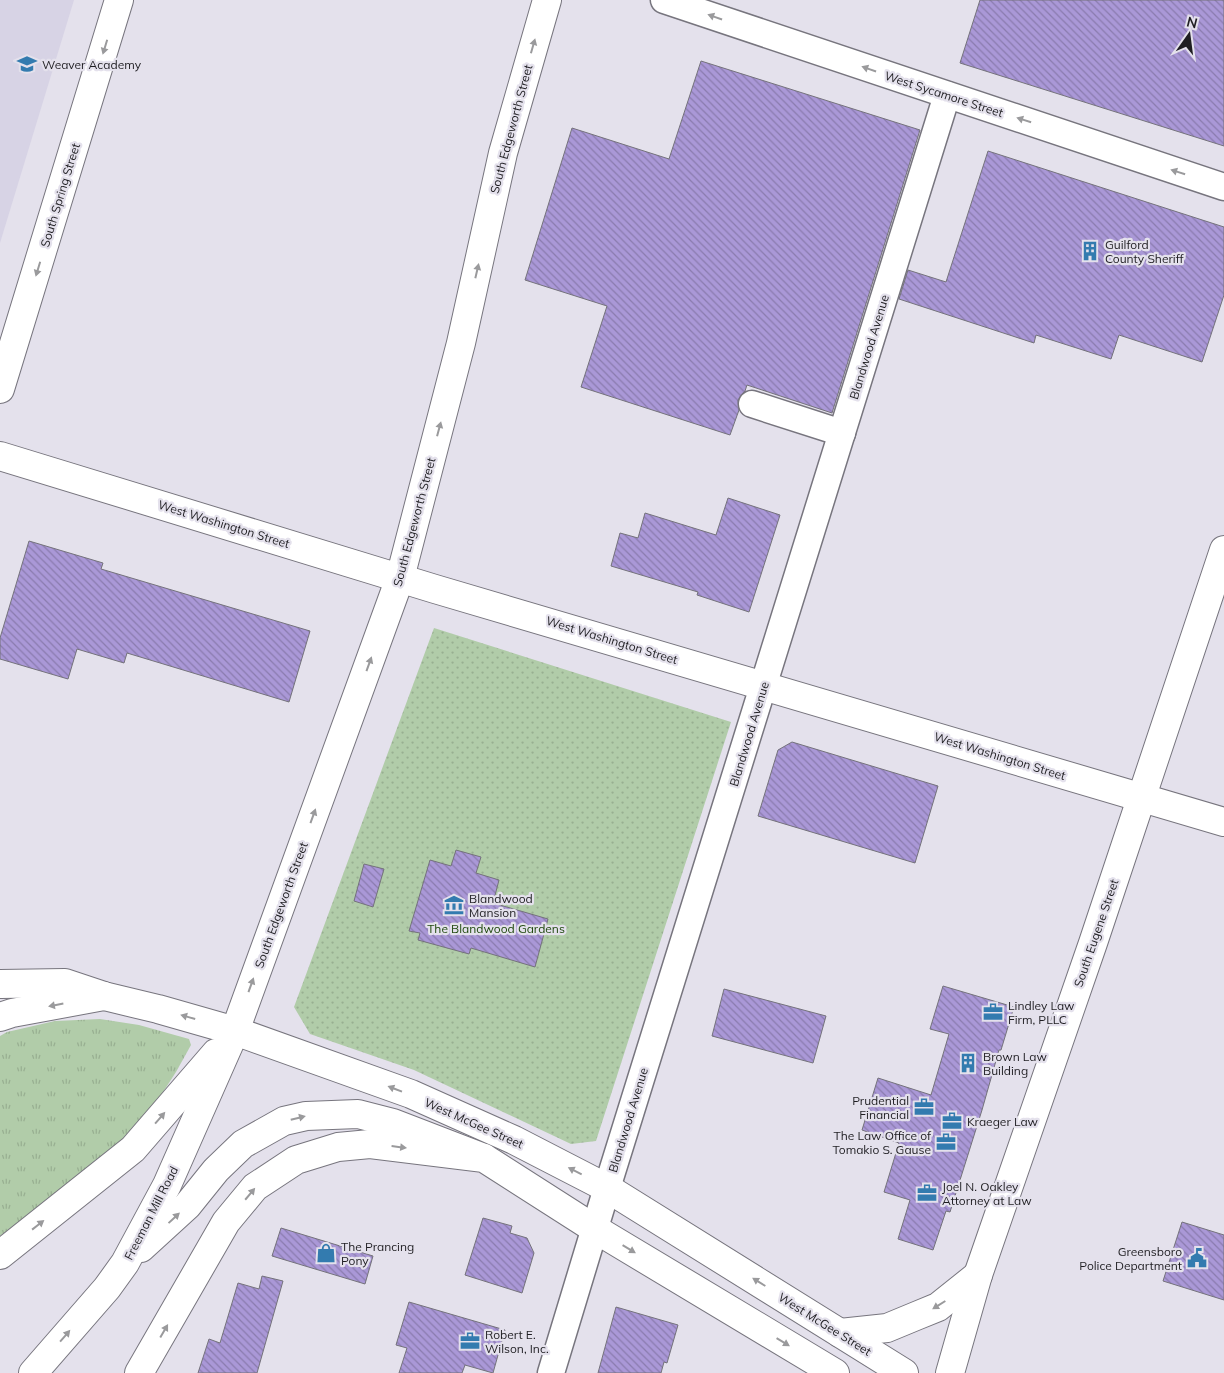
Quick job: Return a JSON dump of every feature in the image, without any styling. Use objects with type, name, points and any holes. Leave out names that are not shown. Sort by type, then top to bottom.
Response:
[{"type":"main road","name":"South Spring Street","points":[[0,389],[119,0]]},
{"type":"main road","name":"South Edgeworth Street","points":[[235,1031],[400,578],[461,343],[503,153],[547,0]]},
{"type":"main road","name":"West Washington Street","points":[[0,456],[400,578],[1224,822]]},
{"type":"main road","name":"South Eugene Street","points":[[950,1373],[978,1275],[1142,799],[1224,550]]},
{"type":"main road","name":"West McGee Street","points":[[0,984],[65,983],[104,996],[235,1031],[410,1094],[514,1140],[607,1188],[904,1373]]},
{"type":"main road","points":[[0,1017],[12,1013],[104,996]]},
{"type":"main road","points":[[0,1255],[133,1149],[235,1031]]},
{"type":"main road","name":"Freeman Mill Road","points":[[33,1373],[107,1288],[125,1263],[167,1185],[235,1031]]},
{"type":"main road","points":[[125,1263],[188,1206],[216,1170],[242,1144],[284,1121],[306,1116],[358,1114],[393,1124],[484,1158],[595,1229],[835,1373]]},
{"type":"main road","points":[[139,1373],[226,1222],[255,1187],[296,1160],[338,1147],[370,1144],[484,1158]]},
{"type":"main road","points":[[840,1333],[886,1328],[938,1307],[978,1275]]},
{"type":"street","name":"West Sycamore Street","points":[[664,0],[1224,187]]},
{"type":"street","name":"Blandwood Avenue","points":[[551,1373],[947,95]]},
{"type":"street","points":[[752,404],[842,433]]},
{"type":"shaded area","name":"Weaver Academy","points":[[0,0],[74,0],[0,243]]},
{"type":"green space","name":"The Blandwood Gardens","points":[[434,628],[731,722],[596,1141],[571,1144],[414,1070],[310,1034],[294,1007]]},
{"type":"green space","points":[[100,1019],[139,1025],[189,1039],[191,1045],[145,1120],[111,1155],[0,1236],[0,1036],[7,1032],[55,1021]]},
{"type":"building","points":[[980,0],[1224,0],[1224,146],[960,63]]},
{"type":"building","points":[[701,61],[920,130],[832,413],[747,385],[738,400],[739,410],[730,435],[581,387],[607,306],[525,280],[572,128],[669,159]]},
{"type":"building","name":"Guilford County Sheriff","points":[[988,151],[1224,227],[1224,295],[1202,362],[1119,335],[1111,359],[1036,335],[1034,343],[899,299],[908,270],[946,282]]},
{"type":"building","points":[[728,498],[780,515],[749,612],[697,595],[698,592],[611,566],[620,533],[638,538],[645,513],[716,535]]},
{"type":"building","points":[[29,541],[103,563],[101,569],[310,631],[289,702],[127,653],[124,663],[77,649],[68,679],[0,659],[0,638]]},
{"type":"building","points":[[792,742],[938,786],[915,863],[758,816],[778,750]]},
{"type":"building","name":"Blandwood Mansion","points":[[456,850],[481,857],[476,873],[499,880],[493,903],[548,919],[535,967],[471,948],[469,954],[418,940],[420,933],[409,931],[430,860],[451,866]]},
{"type":"building","points":[[364,864],[384,869],[373,907],[354,901]]},
{"type":"building","points":[[943,986],[1014,1007],[1001,1050],[999,1050],[950,1212],[946,1211],[933,1250],[898,1239],[910,1200],[884,1192],[899,1143],[862,1130],[878,1078],[931,1095],[949,1034],[930,1029]]},
{"type":"building","points":[[724,989],[826,1016],[813,1063],[712,1036]]},
{"type":"building","points":[[483,1218],[512,1226],[510,1233],[527,1238],[534,1253],[522,1293],[465,1275]]},
{"type":"building","name":"Greensboro Police Department","points":[[1182,1222],[1224,1235],[1224,1300],[1163,1281]]},
{"type":"building","points":[[281,1228],[373,1256],[365,1284],[272,1256]]},
{"type":"building","points":[[262,1276],[283,1281],[257,1373],[198,1373],[209,1339],[220,1343],[238,1283],[259,1289]]},
{"type":"building","points":[[409,1302],[505,1330],[493,1373],[465,1365],[462,1373],[399,1373],[407,1348],[396,1345]]},
{"type":"building","points":[[616,1307],[678,1325],[667,1363],[664,1362],[661,1373],[598,1373]]},
{"type":"place","name":"Weaver Academy","points":[[27,64]]},
{"type":"place","name":"Guilford County Sheriff","points":[[1090,251]]},
{"type":"place","name":"Blandwood Mansion","points":[[454,905]]},
{"type":"place","name":"Lindley Law Firm, PLLC","points":[[993,1012]]},
{"type":"place","name":"Brown Law Building","points":[[968,1063]]},
{"type":"place","name":"Prudential Financial","points":[[924,1107]]},
{"type":"place","name":"Kraeger Law","points":[[952,1121]]},
{"type":"place","name":"The Law Office of Tomakio S. Gause","points":[[946,1142]]},
{"type":"place","name":"Joel N. Oakley Attorney at Law","points":[[927,1193]]},
{"type":"place","name":"The Prancing Pony","points":[[326,1253]]},
{"type":"place","name":"Greensboro Police Department","points":[[1197,1258]]},
{"type":"place","name":"Robert E. Wilson, Inc.","points":[[470,1341]]}]
